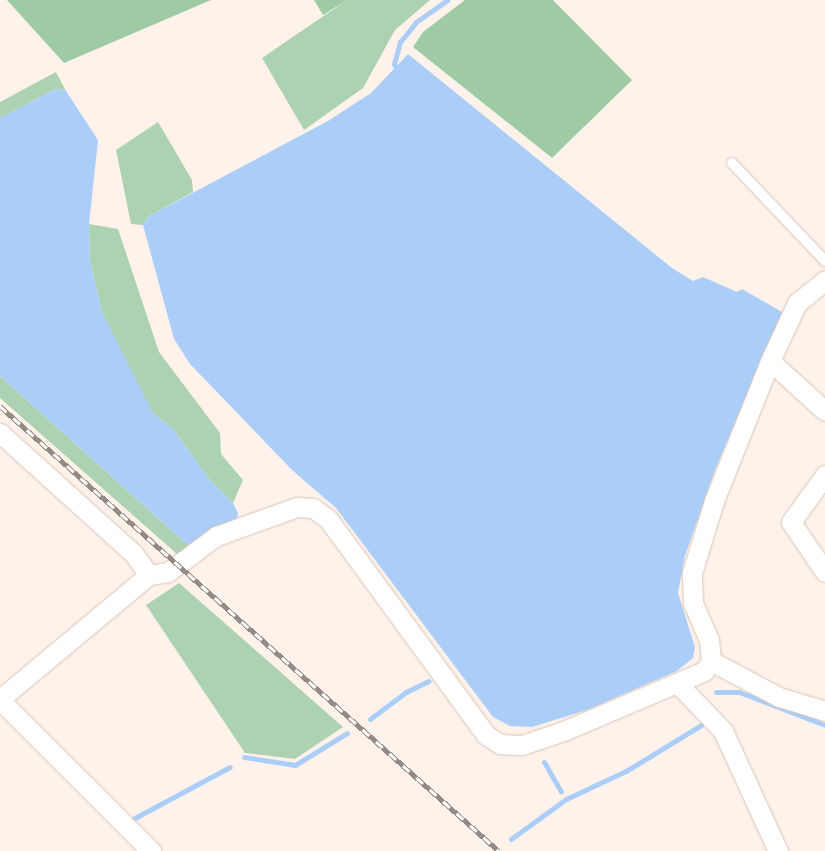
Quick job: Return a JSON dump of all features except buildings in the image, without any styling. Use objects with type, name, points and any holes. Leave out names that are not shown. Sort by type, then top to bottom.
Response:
[{"type":"street","points":[[151,851],[0,700],[149,575],[168,572],[216,536],[278,512],[297,507],[313,508],[328,519],[486,735],[500,744],[522,745],[678,684],[704,671],[711,661],[709,640],[693,603],[692,573],[714,501],[770,361],[797,303],[825,280]]},
{"type":"street","points":[[770,361],[825,411]]},
{"type":"street","points":[[0,433],[133,554],[149,575]]},
{"type":"street","points":[[822,559],[791,522],[825,475]]},
{"type":"street","points":[[711,661],[779,697],[825,711]]},
{"type":"street","points":[[678,684],[723,731],[778,851]]},
{"type":"lane","points":[[732,163],[825,261]]},
{"type":"green space","points":[[7,0],[211,0],[64,63]]},
{"type":"green space","points":[[314,0],[347,0],[323,15]]},
{"type":"green space","points":[[347,0],[430,0],[395,30],[363,88],[304,130],[262,58]]},
{"type":"green space","points":[[465,0],[553,0],[632,80],[552,158],[413,47],[423,32]]},
{"type":"green space","points":[[56,72],[66,91],[56,89],[0,118],[0,102]]},
{"type":"green space","points":[[158,122],[192,180],[193,192],[149,216],[143,225],[131,224],[116,150]]},
{"type":"green space","points":[[89,224],[118,229],[159,352],[220,433],[221,454],[243,480],[233,503],[210,480],[173,429],[153,413],[128,367],[102,312],[90,260]]},
{"type":"green space","points":[[0,376],[190,547],[177,554],[0,398]]},
{"type":"green space","points":[[179,583],[343,727],[295,759],[245,753],[146,605]]},
{"type":"water","points":[[408,54],[672,268],[693,281],[703,277],[737,292],[742,289],[782,312],[715,470],[685,556],[678,593],[695,647],[693,658],[677,671],[587,710],[532,727],[510,726],[493,717],[336,508],[292,470],[190,364],[174,339],[143,225],[149,216],[328,121],[371,93]]},
{"type":"water","points":[[56,89],[66,91],[98,140],[89,224],[90,260],[102,312],[153,413],[173,429],[210,480],[233,503],[238,513],[237,519],[190,547],[0,376],[0,118]]},
{"type":"waterway","points":[[399,72],[394,64],[400,42],[416,22],[447,0]]},
{"type":"waterway","points":[[370,719],[406,692],[429,681]]},
{"type":"waterway","points":[[716,692],[739,692],[825,725]]},
{"type":"waterway","points":[[511,839],[566,799],[626,771],[701,725]]},
{"type":"waterway","points":[[244,757],[295,765],[347,733]]},
{"type":"waterway","points":[[544,762],[561,791]]},
{"type":"waterway","points":[[131,820],[230,767]]},
{"type":"railway","points":[[0,406],[499,851]]}]
